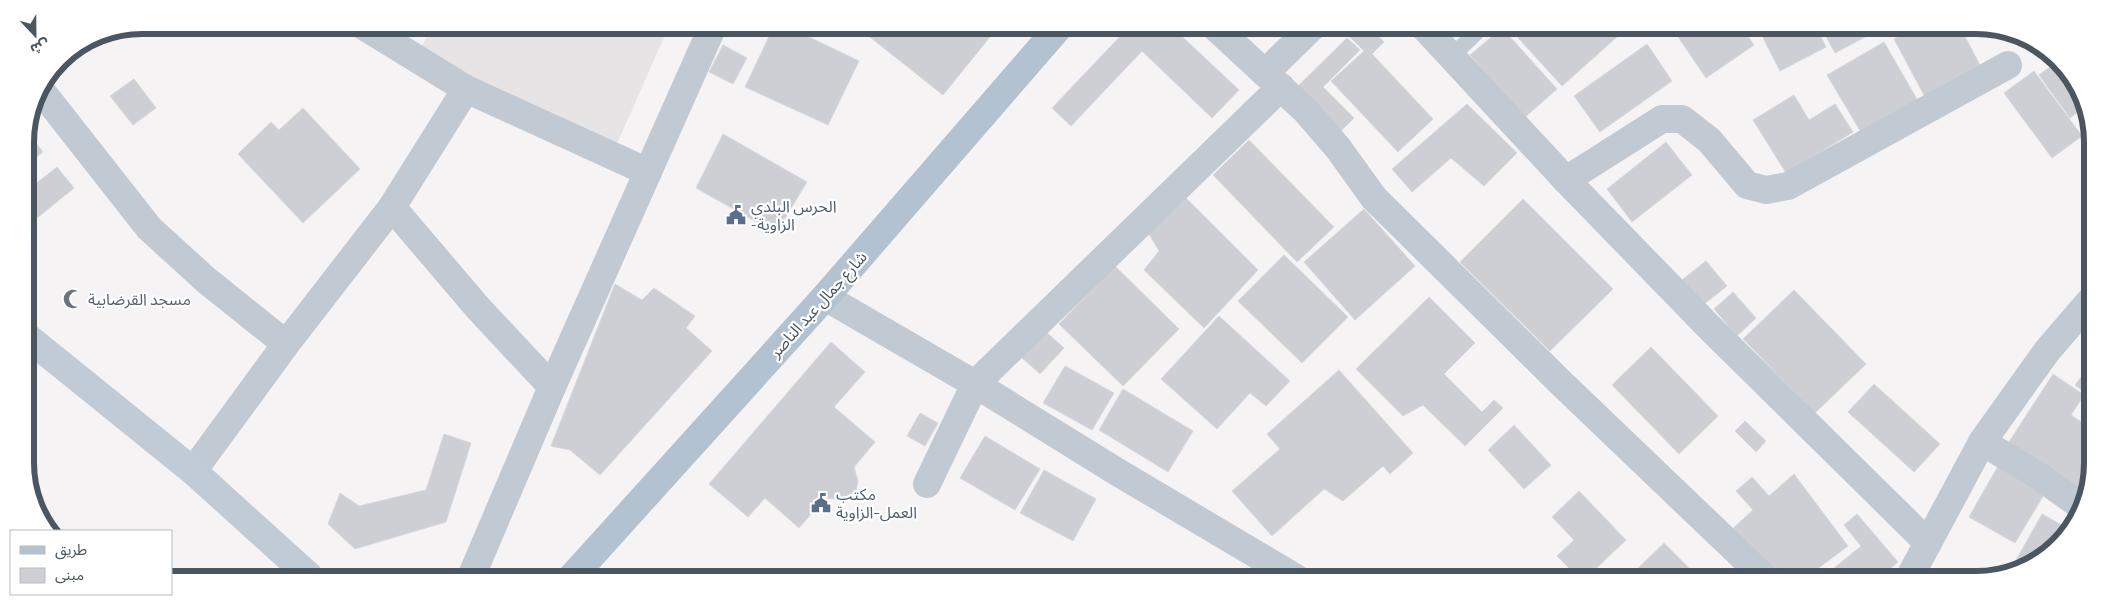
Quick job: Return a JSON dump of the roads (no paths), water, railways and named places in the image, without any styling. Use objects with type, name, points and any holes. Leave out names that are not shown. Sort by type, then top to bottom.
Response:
[{"type":"main road","name":"شارع جمال عبد الناصر","points":[[577,571],[825,297],[1053,34]]},
{"type":"street","points":[[375,34],[466,89],[648,172]]},
{"type":"street","points":[[474,571],[552,387],[709,34]]},
{"type":"street","points":[[1223,34],[1306,111],[1338,148],[1374,198],[1558,381],[1758,571]]},
{"type":"street","points":[[927,484],[975,384],[1273,80],[1308,34]]},
{"type":"street","points":[[1432,34],[1566,180],[1708,326],[1928,543]]},
{"type":"street","points":[[1566,180],[1662,119],[1682,119],[1709,140],[1746,185],[1766,190],[1788,186],[2008,65]]},
{"type":"street","points":[[193,470],[286,344],[392,207],[466,89]]},
{"type":"street","points":[[44,95],[149,228],[206,280],[286,344]]},
{"type":"street","points":[[392,207],[478,308],[552,387]]},
{"type":"street","points":[[825,297],[975,384],[1119,473],[1284,571]]},
{"type":"street","points":[[1913,571],[1982,442],[2047,351],[2084,309]]},
{"type":"street","points":[[34,342],[193,470],[304,571]]},
{"type":"street","points":[[1982,442],[2036,474],[2077,503]]},
{"type":"lane","points":[[1453,55],[1475,34]]},
{"type":"place","name":"الحرس البلدي -الزاوية","points":[[736,215]]},
{"type":"place","name":"مسجد القرضابية","points":[[73,299]]},
{"type":"place","name":"مكتب العمل-الزاوية","points":[[821,503]]}]
